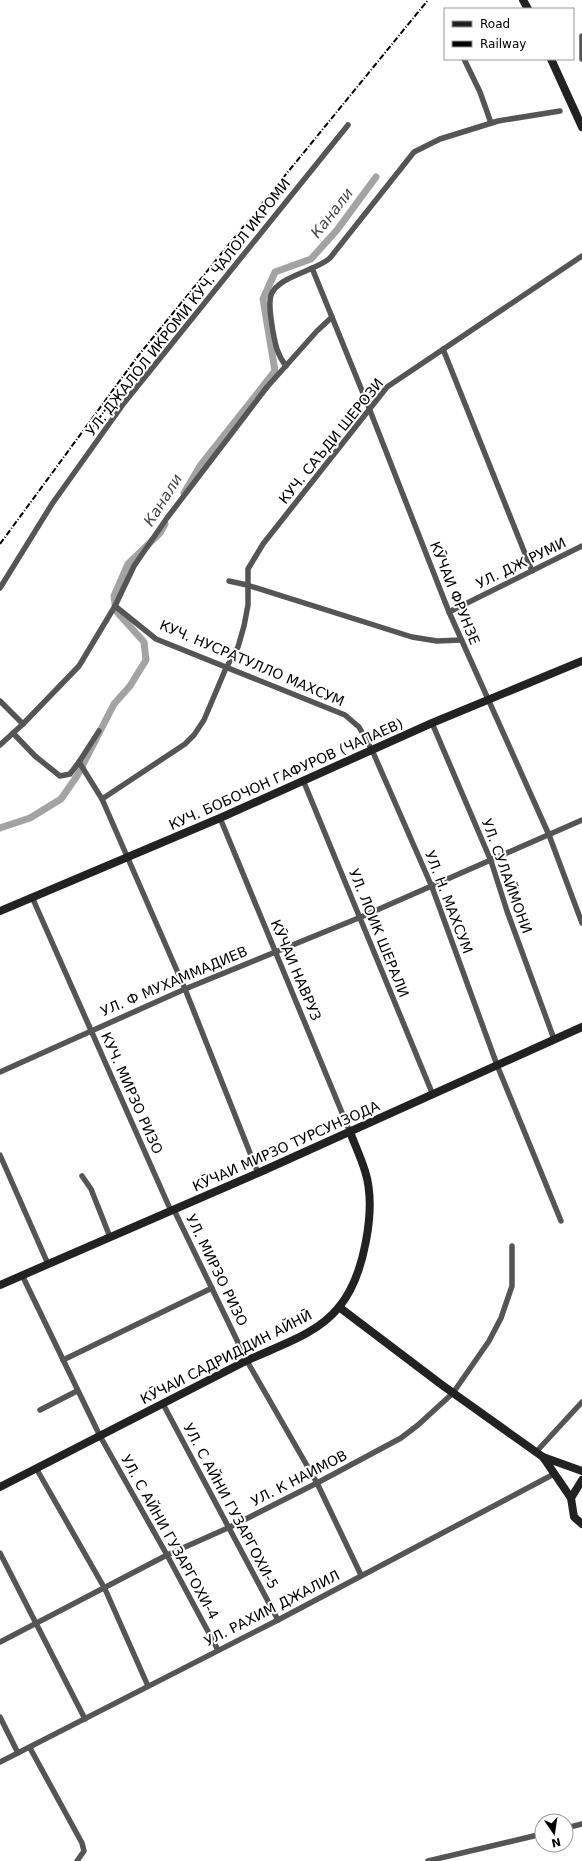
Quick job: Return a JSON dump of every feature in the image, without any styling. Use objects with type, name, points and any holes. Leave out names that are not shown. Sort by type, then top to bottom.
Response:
[{"type":"street","points":[[582,36],[582,59]]},
{"type":"street","points":[[464,60],[480,92],[491,123]]},
{"type":"street","points":[[551,60],[582,127]]},
{"type":"street","points":[[286,366],[276,350],[270,309],[271,295],[278,286],[312,268],[324,264],[330,258],[414,152],[440,139],[491,123],[560,111]]},
{"type":"street","name":"УЛ. ДЖАЛОЛ ИКРОМИ КУЧ. ЧАЛОЛ ИКРОМИ","points":[[0,588],[52,504],[124,402],[348,125]]},
{"type":"street","name":"КУЧ. САЪДИ ШЕРОЗИ","points":[[102,799],[185,744],[194,736],[204,720],[226,668],[238,646],[248,605],[248,569],[263,544],[387,386],[582,256]]},
{"type":"street","name":"КӮЧАИ ФРУНЗЕ","points":[[312,268],[370,408],[448,612],[549,835],[582,923]]},
{"type":"street","points":[[0,745],[24,724],[79,666],[115,606],[134,566],[167,518],[267,387],[317,330],[332,317]]},
{"type":"street","points":[[443,349],[532,571]]},
{"type":"street","name":"УЛ. ДЖ РУМИ","points":[[448,612],[582,546]]},
{"type":"street","points":[[229,581],[247,585],[412,637],[437,641],[461,640]]},
{"type":"street","name":"КУЧ. НУСРАТУЛЛО МАХСУМ","points":[[115,606],[156,639],[345,715],[359,727],[372,750]]},
{"type":"street","name":"КУЧ. БОБОЧОН ГАФУРОВ (ЧАПАЕВ)","points":[[0,911],[220,818],[432,723],[489,701],[582,661]]},
{"type":"street","points":[[0,701],[24,724]]},
{"type":"street","name":"УЛ. СУЛАЙМОНИ","points":[[432,723],[491,861],[554,1039]]},
{"type":"street","points":[[13,733],[35,756],[60,776],[70,774],[99,731]]},
{"type":"street","name":"УЛ. Н. МАХСУМ","points":[[372,750],[432,887],[497,1065],[561,1221]]},
{"type":"street","points":[[79,762],[102,799],[185,989],[258,1173]]},
{"type":"street","name":"УЛ. ЛОИК ШЕРАЛИ","points":[[303,780],[361,917],[433,1095]]},
{"type":"street","name":"КӮЧАИ НАВРУЗ","points":[[220,818],[350,1132]]},
{"type":"street","name":"УЛ. Ф МУХАММАДИЕВ","points":[[0,1072],[185,989],[432,887],[582,820]]},
{"type":"street","name":"КУЧ. МИРЗО РИЗО","points":[[32,897],[172,1210]]},
{"type":"street","name":"КӮЧАИ МИРЗО ТУРСУНЗОДА","points":[[0,1285],[258,1173],[582,1027]]},
{"type":"street","name":"КӮЧАИ САДРИДДИН АЙНӢ","points":[[0,1487],[311,1330],[339,1307],[361,1264],[368,1231],[369,1193],[366,1172],[350,1132]]},
{"type":"street","points":[[0,1155],[48,1264]]},
{"type":"street","points":[[82,1176],[91,1189],[110,1237]]},
{"type":"street","name":"УЛ. МИРЗО РИЗО","points":[[172,1210],[247,1361],[317,1483],[361,1575]]},
{"type":"street","name":"УЛ. К НАИМОВ","points":[[0,1642],[105,1589],[168,1555],[230,1527],[317,1483],[401,1438],[453,1393],[489,1341],[501,1318],[512,1286],[512,1246]]},
{"type":"street","name":"УЛ. С АЙНИ ГУЗАРГОХИ-4","points":[[22,1275],[100,1436],[168,1555],[218,1650]]},
{"type":"street","points":[[63,1360],[212,1288]]},
{"type":"street","points":[[339,1307],[453,1393],[539,1454],[582,1471]]},
{"type":"street","points":[[40,1410],[77,1391]]},
{"type":"street","points":[[539,1454],[582,1402]]},
{"type":"street","name":"УЛ. С АЙНИ ГУЗАРГОХИ-5","points":[[163,1404],[230,1527],[278,1620]]},
{"type":"street","points":[[539,1454],[571,1498],[574,1517],[582,1524]]},
{"type":"street","points":[[36,1468],[105,1589],[148,1686]]},
{"type":"street","name":"УЛ. РАХИМ ДЖАЛИЛ","points":[[0,1762],[278,1620],[554,1474]]},
{"type":"street","points":[[571,1498],[582,1480]]},
{"type":"street","points":[[0,1553],[37,1622],[84,1719]]},
{"type":"street","points":[[0,1717],[18,1753]]},
{"type":"street","points":[[30,1748],[82,1843],[84,1851],[77,1861]]},
{"type":"street","points":[[428,1861],[534,1836]]},
{"type":"waterway","name":"Канали","points":[[184,493],[200,466],[275,371],[263,299],[275,272],[311,259],[337,230],[376,177]]},
{"type":"waterway","name":"Канали","points":[[0,828],[30,818],[61,799],[77,776],[114,704],[130,686],[146,660],[144,642],[116,611],[114,596],[128,564],[160,533],[165,524]]},
{"type":"railway","points":[[0,544],[138,356],[428,0]]},
{"type":"railway","points":[[91,429],[111,402]]}]
